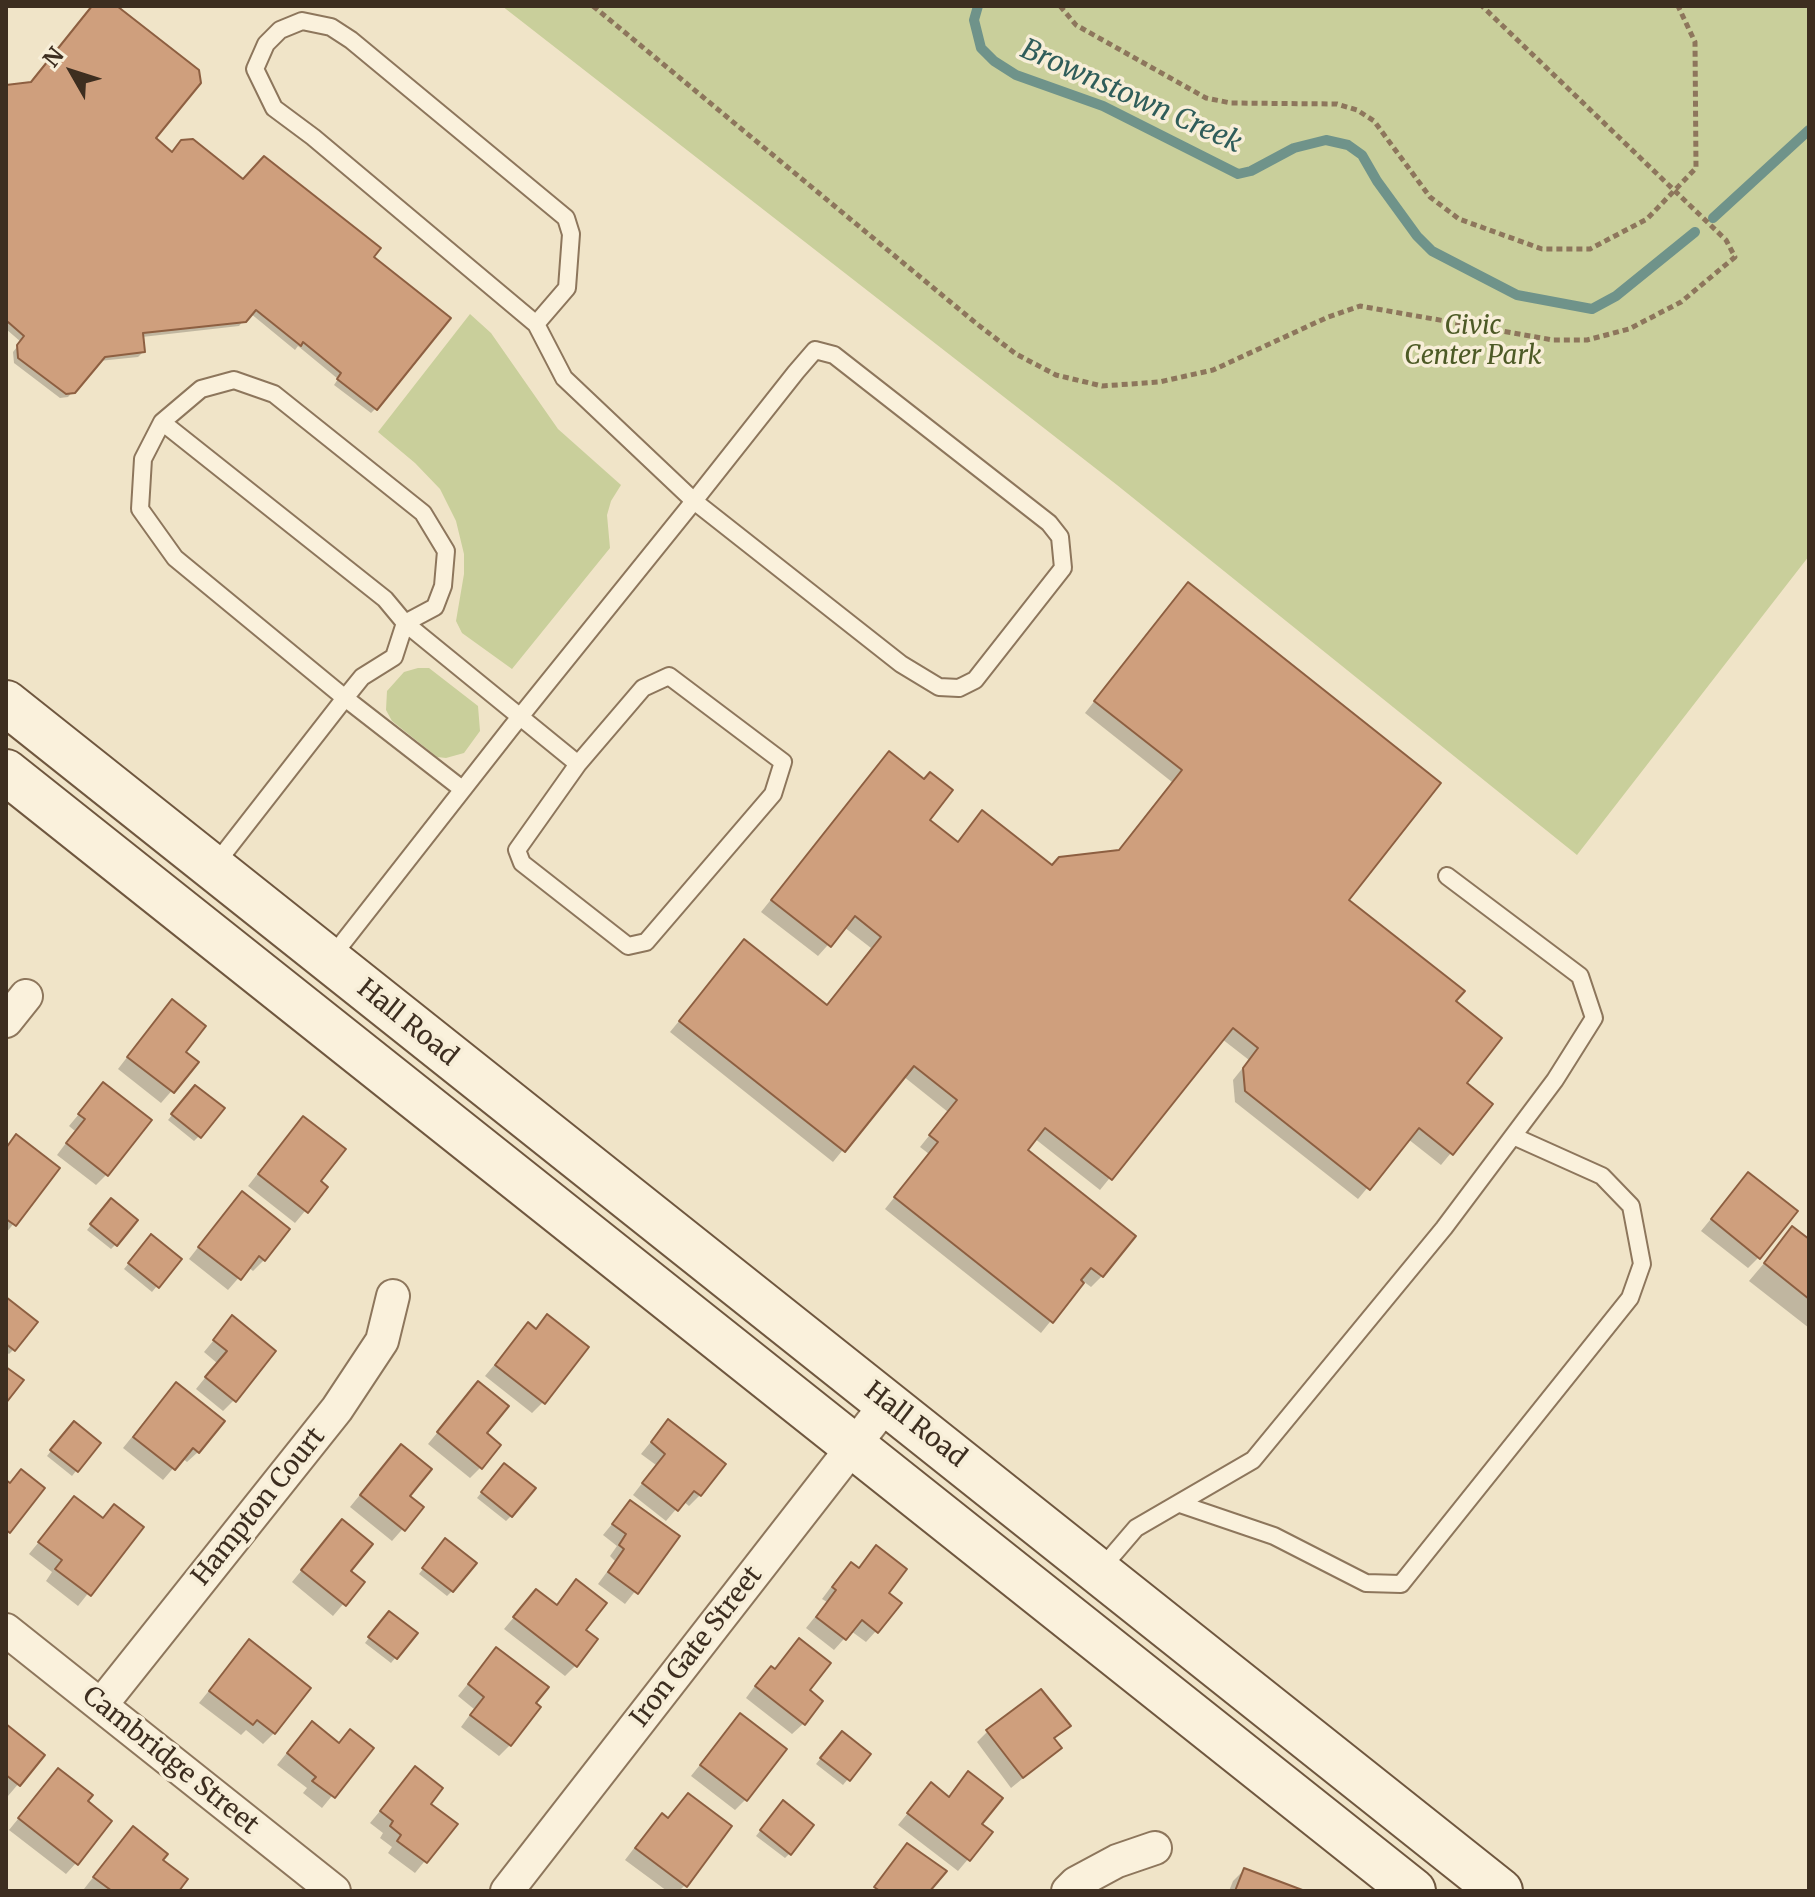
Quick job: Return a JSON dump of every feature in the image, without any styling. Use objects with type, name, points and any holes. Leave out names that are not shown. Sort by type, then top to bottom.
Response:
[{"type":"street","name":"Hall Road","points":[[6,703],[1500,1891]]},
{"type":"street","name":"Hall Road","points":[[6,772],[1413,1891]]},
{"type":"street","points":[[295,1002],[329,960]]},
{"type":"street","points":[[6,1021],[26,996]]},
{"type":"street","name":"Hampton Court","points":[[101,1705],[337,1409],[382,1341],[393,1296]]},
{"type":"street","name":"Iron Gate Street","points":[[507,1891],[887,1403]]},
{"type":"street","points":[[1065,1614],[1099,1571]]},
{"type":"street","name":"Cambridge Street","points":[[6,1630],[334,1891]]},
{"type":"street","points":[[1068,1891],[1076,1883],[1117,1861],[1155,1848]]},
{"type":"lane","points":[[329,960],[519,717],[694,501],[815,350],[834,355],[1049,523],[1060,537],[1063,568],[975,680],[959,688],[939,687],[901,664],[694,501],[564,378],[536,324],[313,137],[274,108],[255,69],[266,44],[280,30],[302,21],[331,27],[351,40],[566,218],[571,234],[567,288],[536,324]]},
{"type":"lane","points":[[213,868],[345,698],[362,677],[394,657],[405,623],[435,607],[443,586],[446,551],[423,513],[274,394],[234,380],[201,389],[162,422],[143,459],[140,509],[175,558],[345,698],[462,789]]},
{"type":"lane","points":[[162,422],[385,599],[405,623],[578,764]]},
{"type":"lane","points":[[669,676],[783,762],[773,794],[646,942],[628,946],[522,863],[517,850],[578,764],[643,688],[669,676]]},
{"type":"lane","points":[[1099,1571],[1136,1528],[1253,1460],[1435,1240],[1555,1080],[1594,1018],[1580,976],[1447,876]]},
{"type":"lane","points":[[1180,1504],[1274,1536],[1366,1583],[1401,1584],[1630,1298],[1642,1264],[1631,1206],[1602,1176],[1513,1136]]},
{"type":"path","points":[[593,6],[1016,354],[1056,375],[1102,386],[1159,382],[1213,370],[1328,317],[1360,306],[1553,340],[1587,340],[1629,329],[1681,302],[1735,257],[1726,240],[1676,190],[1482,6]]},
{"type":"path","points":[[1060,6],[1076,25],[1206,98],[1231,103],[1337,104],[1357,110],[1374,121],[1430,197],[1459,219],[1542,249],[1590,249],[1647,219],[1696,168],[1695,42],[1678,6]]},
{"type":"green space","name":"Civic Center Park","points":[[502,6],[1809,6],[1809,556],[1577,855],[1117,485]]},
{"type":"green space","points":[[470,314],[491,333],[558,429],[621,485],[607,515],[610,548],[512,669],[462,633],[456,621],[464,554],[456,521],[440,489],[378,432]]},
{"type":"green space","points":[[429,668],[478,706],[480,731],[464,753],[437,757],[392,721],[386,710],[387,691],[404,672]]},
{"type":"building","points":[[92,6],[117,6],[199,70],[201,83],[156,138],[172,152],[181,140],[193,139],[243,179],[264,156],[381,248],[374,257],[451,318],[377,410],[337,379],[341,373],[256,310],[246,322],[143,333],[145,352],[105,357],[75,393],[66,394],[18,358],[17,345],[24,336],[8,322],[6,325],[6,85],[31,82]]},
{"type":"building","points":[[1188,582],[1441,783],[1349,900],[1465,991],[1456,1001],[1502,1038],[1467,1083],[1493,1104],[1453,1155],[1419,1128],[1370,1190],[1245,1091],[1243,1068],[1258,1048],[1233,1028],[1112,1180],[1045,1128],[1028,1150],[1136,1236],[1103,1277],[1091,1268],[1081,1280],[1084,1283],[1053,1323],[894,1197],[938,1142],[929,1135],[957,1100],[914,1066],[845,1152],[679,1021],[744,939],[827,1005],[881,937],[855,916],[831,947],[771,900],[889,751],[924,779],[930,772],[953,790],[930,820],[958,842],[982,810],[1052,865],[1059,857],[1119,850],[1182,770],[1094,701]]},
{"type":"building","points":[[172,999],[206,1026],[186,1052],[199,1062],[174,1093],[127,1057]]},
{"type":"building","points":[[103,1082],[152,1120],[108,1176],[66,1143],[85,1119],[78,1114]]},
{"type":"building","points":[[195,1085],[225,1108],[201,1138],[171,1114]]},
{"type":"building","points":[[303,1116],[346,1149],[321,1181],[328,1187],[308,1213],[258,1174]]},
{"type":"building","points":[[16,1134],[60,1168],[16,1226],[6,1219],[6,1148]]},
{"type":"building","points":[[1748,1172],[1798,1211],[1760,1259],[1711,1219]]},
{"type":"building","points":[[242,1191],[290,1229],[265,1261],[259,1256],[241,1280],[198,1247]]},
{"type":"building","points":[[111,1198],[138,1220],[117,1246],[90,1224]]},
{"type":"building","points":[[1792,1226],[1809,1239],[1809,1299],[1764,1263]]},
{"type":"building","points":[[151,1234],[182,1259],[159,1288],[128,1263]]},
{"type":"building","points":[[6,1297],[38,1322],[15,1351],[6,1344]]},
{"type":"building","points":[[547,1314],[589,1347],[545,1404],[495,1365],[528,1322],[536,1329]]},
{"type":"building","points":[[232,1315],[276,1351],[236,1402],[205,1377],[227,1351],[213,1340]]},
{"type":"building","points":[[6,1367],[24,1380],[6,1403]]},
{"type":"building","points":[[478,1381],[509,1406],[487,1433],[501,1445],[482,1469],[437,1432]]},
{"type":"building","points":[[176,1382],[225,1421],[199,1453],[193,1448],[175,1470],[133,1437]]},
{"type":"building","points":[[668,1419],[726,1464],[701,1496],[694,1491],[678,1511],[642,1483],[665,1454],[651,1442]]},
{"type":"building","points":[[74,1421],[101,1443],[78,1472],[50,1450]]},
{"type":"building","points":[[401,1444],[432,1469],[410,1496],[424,1507],[405,1531],[360,1495]]},
{"type":"building","points":[[504,1463],[536,1488],[512,1517],[481,1492]]},
{"type":"building","points":[[21,1469],[45,1488],[10,1533],[6,1530],[6,1480],[10,1483]]},
{"type":"building","points":[[74,1496],[103,1518],[114,1504],[144,1527],[91,1596],[55,1569],[62,1560],[38,1542]]},
{"type":"building","points":[[630,1500],[680,1536],[638,1594],[608,1572],[624,1549],[619,1545],[626,1534],[612,1524]]},
{"type":"building","points":[[342,1519],[373,1544],[351,1571],[365,1582],[346,1606],[301,1570]]},
{"type":"building","points":[[445,1538],[477,1563],[453,1592],[422,1568]]},
{"type":"building","points":[[876,1545],[907,1569],[889,1593],[902,1603],[878,1633],[862,1620],[846,1640],[816,1617],[836,1590],[832,1587],[851,1562],[859,1568]]},
{"type":"building","points":[[576,1579],[607,1603],[586,1630],[598,1639],[577,1667],[513,1617],[536,1589],[557,1605]]},
{"type":"building","points":[[389,1611],[418,1633],[397,1659],[368,1637]]},
{"type":"building","points":[[799,1638],[831,1663],[810,1690],[823,1701],[805,1725],[755,1686],[771,1666],[775,1669]]},
{"type":"building","points":[[249,1639],[311,1688],[275,1734],[257,1720],[253,1725],[209,1691]]},
{"type":"building","points":[[496,1647],[549,1687],[536,1703],[541,1707],[511,1746],[470,1715],[484,1697],[468,1684]]},
{"type":"building","points":[[1041,1689],[1071,1726],[1054,1738],[1062,1748],[1023,1778],[986,1730]]},
{"type":"building","points":[[740,1713],[787,1749],[747,1801],[700,1765]]},
{"type":"building","points":[[312,1721],[339,1743],[350,1729],[374,1748],[335,1798],[312,1781],[316,1777],[287,1753]]},
{"type":"building","points":[[6,1724],[45,1755],[20,1786],[6,1775]]},
{"type":"building","points":[[842,1731],[871,1754],[850,1781],[820,1758]]},
{"type":"building","points":[[415,1766],[443,1788],[431,1804],[458,1824],[427,1863],[397,1841],[401,1835],[390,1826],[393,1821],[380,1811]]},
{"type":"building","points":[[58,1768],[93,1795],[88,1801],[112,1821],[78,1865],[18,1818]]},
{"type":"building","points":[[968,1771],[1003,1798],[982,1824],[993,1832],[970,1861],[907,1813],[931,1782],[949,1797]]},
{"type":"building","points":[[688,1793],[732,1826],[687,1887],[635,1848],[662,1813],[668,1818]]},
{"type":"building","points":[[783,1800],[814,1825],[791,1855],[760,1830]]},
{"type":"building","points":[[133,1826],[168,1854],[163,1860],[188,1879],[179,1891],[112,1891],[93,1877]]},
{"type":"building","points":[[907,1843],[947,1871],[930,1891],[880,1891],[874,1887]]},
{"type":"building","points":[[1244,1868],[1305,1891],[1235,1891]]},
{"type":"waterway","name":"Brownstown Creek","points":[[978,6],[974,20],[981,48],[994,61],[1016,75],[1103,106],[1238,174],[1251,171],[1294,148],[1326,140],[1348,145],[1362,155],[1417,236],[1432,251],[1517,295],[1592,309],[1616,296],[1695,232]]},
{"type":"waterway","name":"Brownstown Creek","points":[[1713,218],[1809,130]]}]
